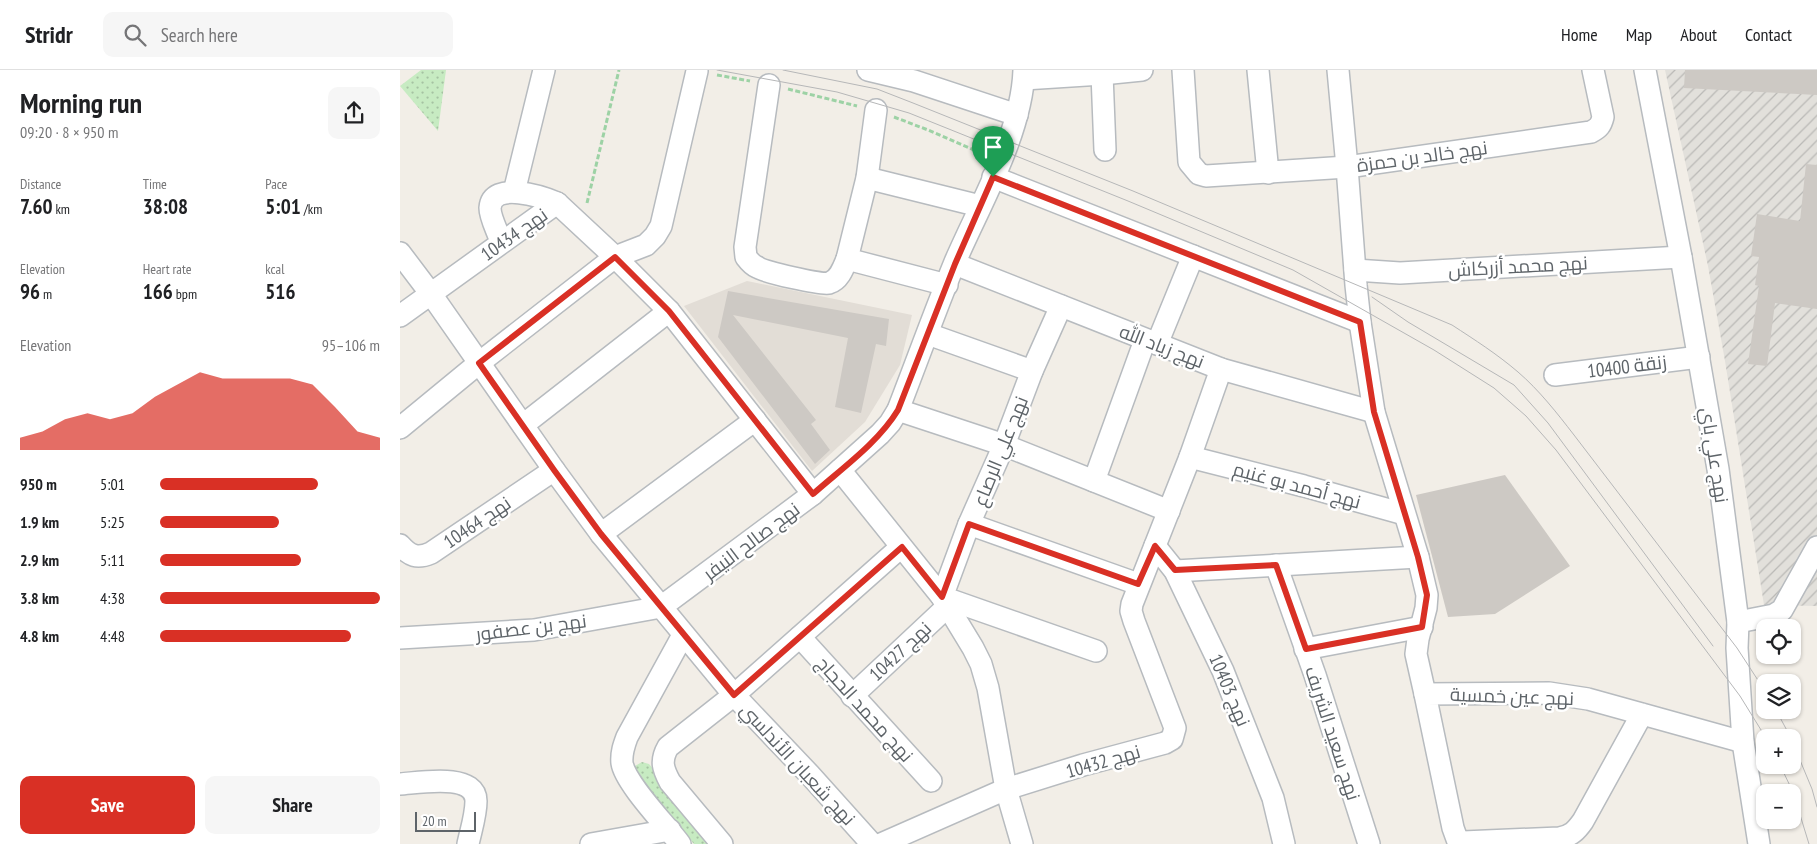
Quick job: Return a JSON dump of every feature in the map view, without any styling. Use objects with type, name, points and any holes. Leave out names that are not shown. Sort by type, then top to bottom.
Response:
[{"type":"street","points":[[514,192],[544,70]]},
{"type":"street","points":[[868,70],[916,75],[1017,115]]},
{"type":"street","points":[[1024,75],[1142,70]]},
{"type":"street","name":"نهج خالد بن حمزة","points":[[1183,70],[1189,162],[1198,174],[1206,176],[1347,167],[1591,132],[1602,124],[1603,117],[1593,70]]},
{"type":"street","points":[[1258,70],[1268,173]]},
{"type":"street","points":[[1338,70],[1360,322],[1374,412],[1418,557],[1427,595],[1416,654],[1424,694]]},
{"type":"street","name":"نهج علي باي","points":[[1645,70],[1681,256],[1718,469],[1738,622],[1737,648],[1743,742],[1759,844]]},
{"type":"street","points":[[400,428],[479,363],[615,257],[646,245],[655,236],[661,226],[697,71]]},
{"type":"street","points":[[1105,150],[1110,72]]},
{"type":"street","name":"نهج صالح النيفر","points":[[661,607],[813,494],[890,423],[898,410],[955,264],[997,169],[1017,115],[1024,75]]},
{"type":"street","points":[[769,85],[745,247],[746,257],[758,268],[816,283],[827,284],[835,280],[841,273],[847,259],[867,178],[876,110]]},
{"type":"street","points":[[997,169],[1193,256],[1360,322]]},
{"type":"street","points":[[867,178],[980,206]]},
{"type":"street","points":[[501,242],[490,211],[491,204],[498,196],[514,192],[531,194],[557,203]]},
{"type":"street","name":"نهج 10434","points":[[400,316],[557,203],[582,225],[669,311],[813,494]]},
{"type":"street","name":"نهج شعبان الأندلسي","points":[[400,253],[601,534],[734,695],[872,844]]},
{"type":"street","points":[[1094,481],[1151,342],[1193,256]]},
{"type":"street","name":"نهج محمد أزركاش","points":[[1355,270],[1400,273],[1681,256]]},
{"type":"street","points":[[847,259],[947,285]]},
{"type":"street","name":"نهج زياد الله","points":[[955,264],[1221,369],[1374,412]]},
{"type":"street","name":"نهج علي الرصاع","points":[[945,602],[969,524],[1004,445],[1032,371],[1061,306]]},
{"type":"street","points":[[522,425],[669,311]]},
{"type":"street","points":[[928,334],[1032,371]]},
{"type":"street","name":"زنقة 10400","points":[[1555,375],[1699,357]]},
{"type":"street","points":[[969,524],[1138,584],[1169,512],[1221,369]]},
{"type":"street","points":[[898,410],[1004,445],[1169,512]]},
{"type":"street","points":[[601,534],[755,420]]},
{"type":"street","name":"نهج أحمد بو غنيم","points":[[1190,456],[1404,514]]},
{"type":"street","name":"نهج 10464","points":[[400,545],[410,554],[421,557],[431,553],[554,470]]},
{"type":"street","points":[[840,470],[945,602],[981,664],[988,688],[1006,790],[1022,844]]},
{"type":"street","name":"نهج 10403","points":[[1155,546],[1175,570],[1223,671],[1266,778],[1279,816],[1284,844]]},
{"type":"street","points":[[722,844],[670,782],[662,762],[668,747],[734,695],[902,547]]},
{"type":"street","points":[[1738,622],[1774,615],[1782,610],[1817,547]]},
{"type":"street","points":[[1175,570],[1418,557]]},
{"type":"street","name":"نهج سعيد الشريف","points":[[1276,565],[1306,649],[1369,844]]},
{"type":"street","name":"نهج 10432","points":[[881,844],[1006,790],[1083,765],[1165,743],[1172,739],[1175,728],[1131,611],[1138,584]]},
{"type":"street","points":[[945,602],[1096,651]]},
{"type":"street","name":"نهج 10427","points":[[852,696],[945,602]]},
{"type":"street","name":"نهج بن عصفور","points":[[400,638],[534,630],[661,607]]},
{"type":"street","points":[[1306,649],[1422,627]]},
{"type":"street","points":[[675,837],[628,780],[622,764],[622,750],[627,736],[683,635]]},
{"type":"street","name":"نهج محمد الحجاج","points":[[800,637],[931,781]]},
{"type":"street","name":"نهج عين خمسية","points":[[1642,714],[1583,821],[1569,836],[1463,842],[1457,839],[1424,694],[1549,693],[1588,699],[1743,742]]},
{"type":"street","points":[[400,784],[461,782],[467,785],[474,793],[476,800],[468,844]]},
{"type":"street","points":[[591,844],[675,837]]},
{"type":"path","points":[[582,225],[619,70]]},
{"type":"path","points":[[697,71],[769,85],[876,110],[928,130],[997,169]]},
{"type":"shaded area","points":[[1665,70],[1817,70],[1817,606],[1764,605],[1708,266]]},
{"type":"shaded area","points":[[747,281],[912,315],[900,365],[865,422],[812,471],[684,306]]},
{"type":"green space","points":[[421,70],[446,70],[438,131],[400,86]]},
{"type":"green space","points":[[642,762],[649,764],[716,844],[694,844],[636,774],[635,766]]},
{"type":"building","points":[[1685,70],[1817,70],[1817,95],[1684,88]]},
{"type":"building","points":[[1806,164],[1817,165],[1817,309],[1775,303],[1767,366],[1748,364],[1759,286],[1755,285],[1759,257],[1751,256],[1757,214],[1800,221]]},
{"type":"building","points":[[728,291],[889,319],[886,346],[876,344],[861,413],[835,407],[848,338],[733,315],[816,420],[811,424],[830,450],[815,464],[718,337]]},
{"type":"building","points":[[1505,475],[1570,566],[1495,614],[1448,617],[1416,495]]},
{"type":"tram line","points":[[717,70],[837,92],[909,113],[1293,270],[1434,350],[1494,388],[1526,416],[1556,450],[1740,696],[1760,729]]},
{"type":"tram line","points":[[783,70],[877,89],[1133,191],[1452,325],[1510,365],[1548,402],[1737,648],[1756,677]]},
{"type":"tram line","points":[[1372,297],[1408,322],[1514,385],[1548,423],[1713,646]]},
{"type":"tram line","points":[[1781,719],[1786,729]]},
{"type":"tram line","points":[[1801,763],[1817,807]]},
{"type":"tram line","points":[[1784,774],[1793,792],[1809,844]]},
{"type":"route","points":[[993,177],[1360,322],[1374,412],[1418,557],[1427,595],[1422,627],[1306,649],[1276,565],[1175,570],[1155,546],[1138,584],[969,524],[942,597],[902,547],[734,695],[601,534],[479,363],[615,257],[669,311],[813,494],[880,434],[898,410],[955,264],[993,177]]}]
